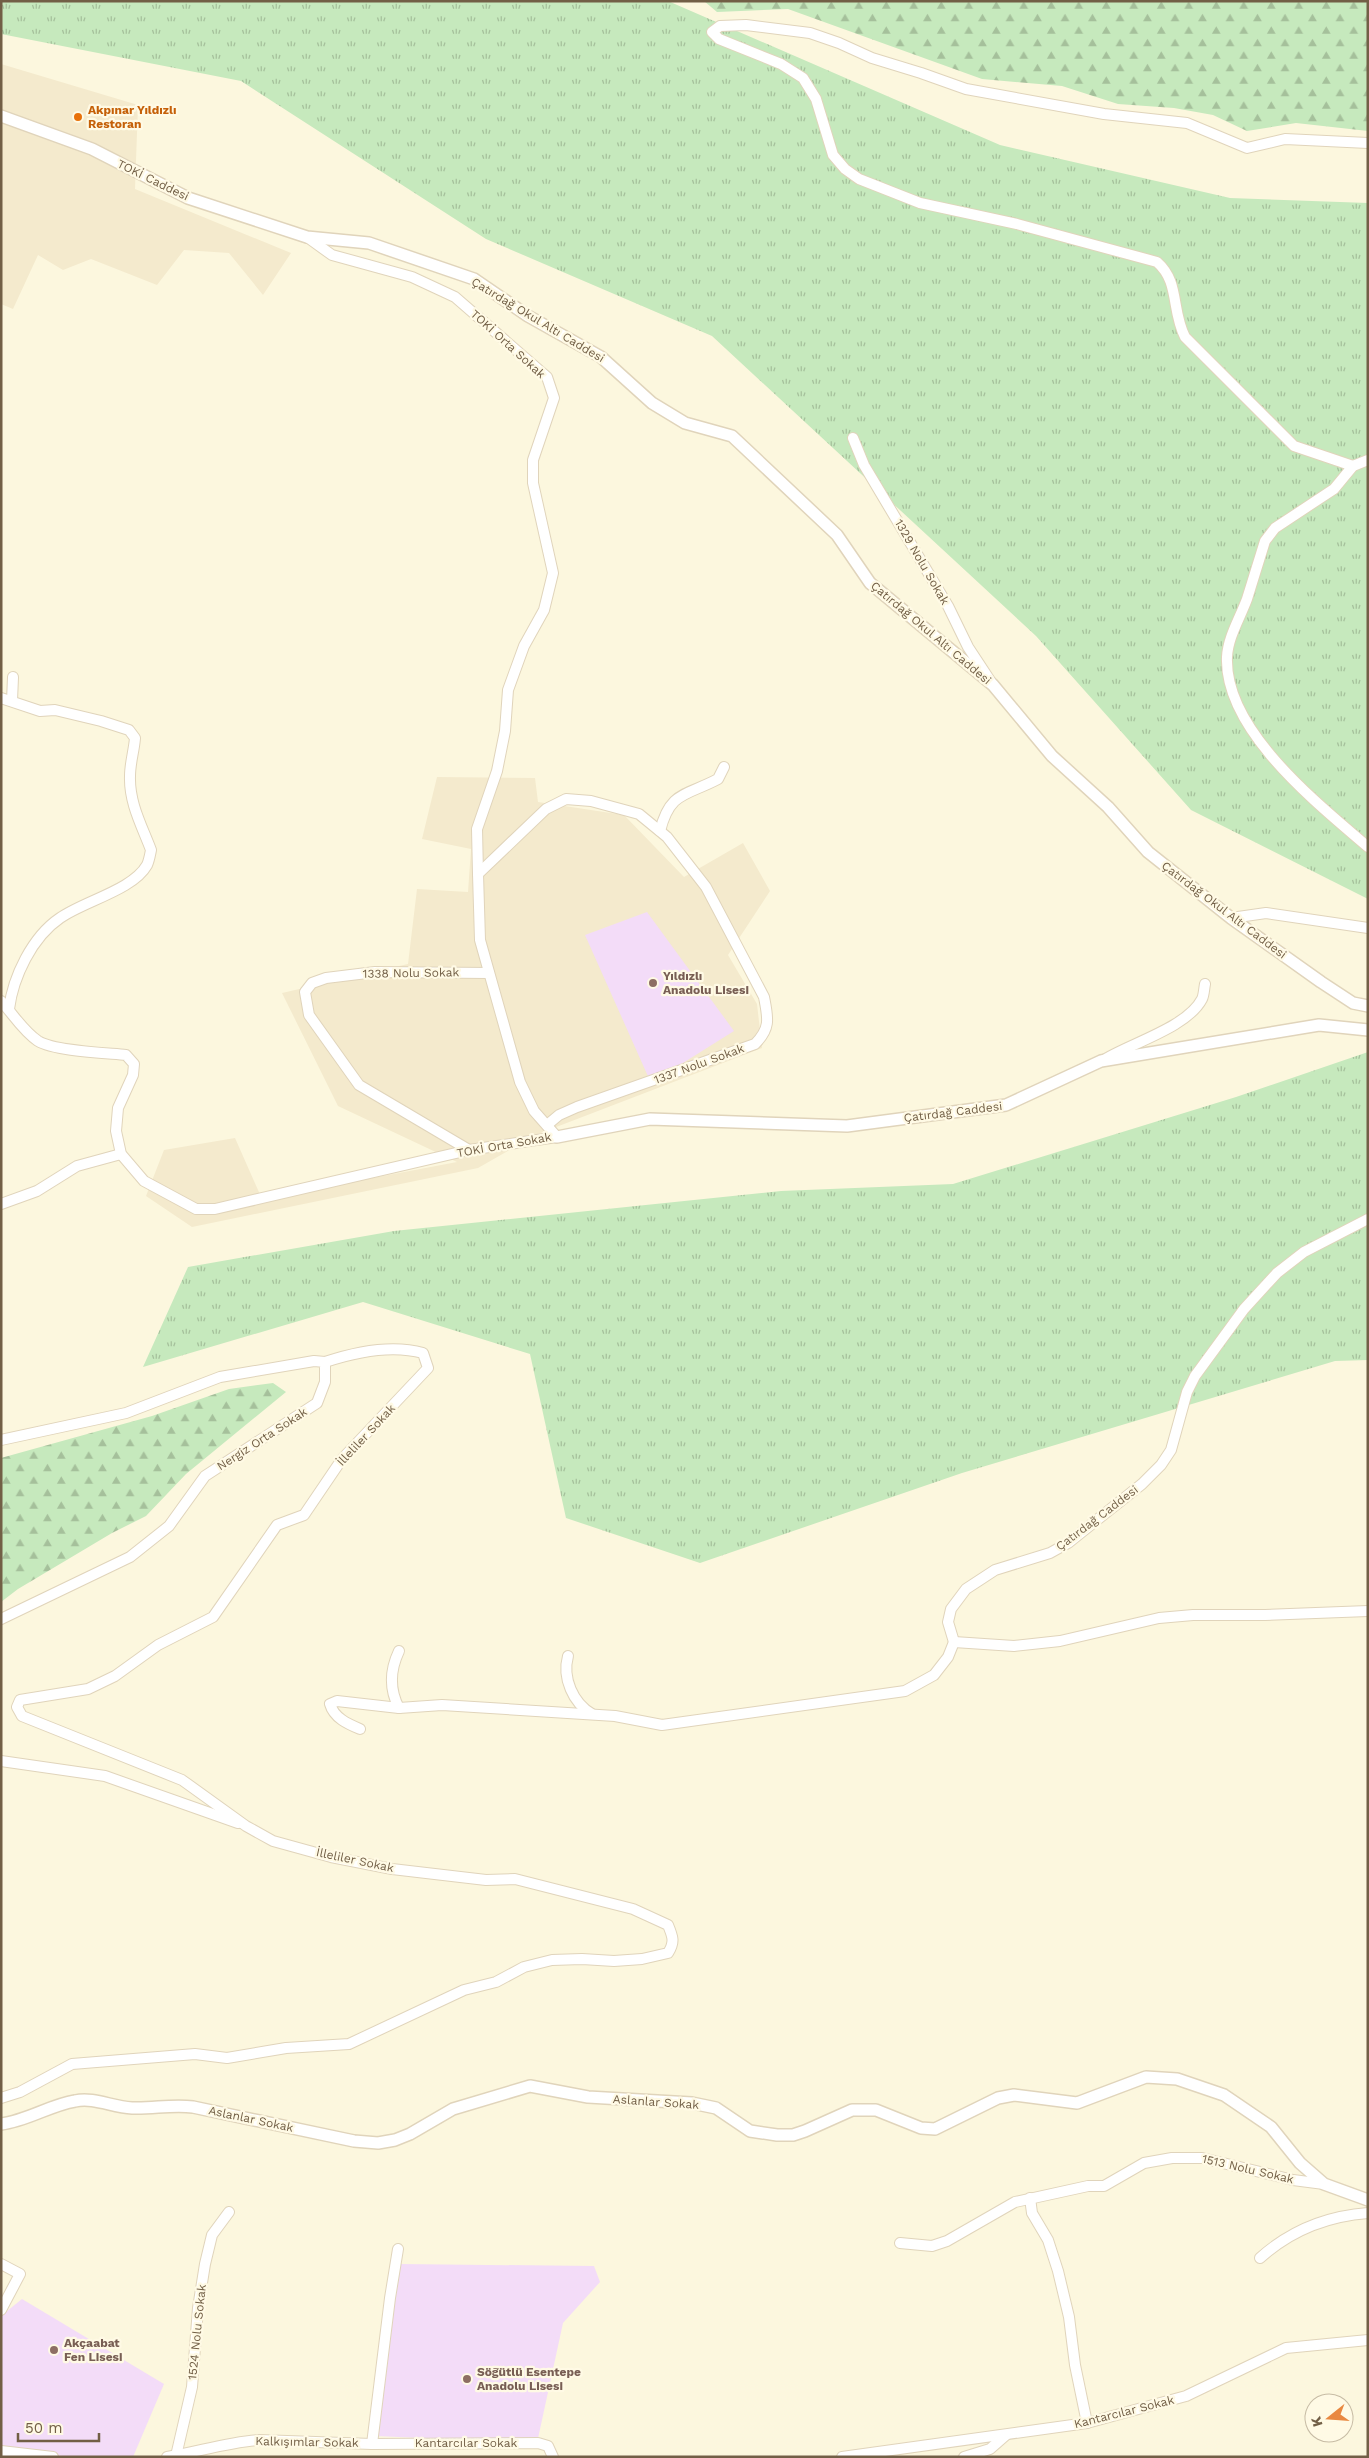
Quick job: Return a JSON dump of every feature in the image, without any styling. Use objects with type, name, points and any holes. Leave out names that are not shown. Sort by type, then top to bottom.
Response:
[{"type":"street","points":[[1353,466],[1294,446],[1185,337],[1178,323],[1171,279],[1166,270],[1157,262],[1017,224],[920,203],[859,179],[845,169],[833,155],[816,99],[803,78],[781,64],[719,39],[712,32],[720,26],[746,25],[810,33],[840,43],[872,58],[966,89],[1104,114],[1187,123],[1247,148],[1285,140],[1368,143]]},
{"type":"street","name":"TOKİ Caddesi","points":[[1,116],[92,149],[188,198],[307,237]]},
{"type":"street","name":"Çatırdağ Okul Altı Caddesi","points":[[307,237],[369,242],[474,279],[528,316],[601,357],[652,403],[685,423],[732,436],[837,535],[870,583],[993,685],[1052,756],[1108,807],[1148,852],[1231,918],[1353,1003],[1368,1006]]},
{"type":"street","name":"TOKİ Orta Sokak","points":[[307,237],[332,255],[412,277],[455,297],[547,377],[554,398],[533,460],[533,483],[553,573],[544,610],[524,646],[508,690],[505,731],[497,771],[478,829],[478,874],[480,940],[520,1082],[534,1111],[557,1137]]},
{"type":"street","name":"1329 Nolu Sokak","points":[[853,438],[864,465],[948,606],[968,647],[993,685]]},
{"type":"street","points":[[1368,460],[1353,466],[1334,489],[1275,528],[1265,541],[1227,656],[1229,683],[1238,708],[1254,736],[1318,804],[1368,848]]},
{"type":"street","points":[[12,701],[13,677]]},
{"type":"street","points":[[1,698],[40,710],[70,712],[129,730],[135,738],[130,779],[134,808],[151,850],[147,864],[138,876],[59,918],[39,939],[16,979],[10,995],[9,1009]]},
{"type":"street","points":[[660,831],[664,816],[673,801],[686,792],[718,779],[724,767]]},
{"type":"street","name":"1337 Nolu Sokak","points":[[478,874],[546,809],[566,799],[591,802],[639,814],[660,831],[691,867],[724,919],[764,996],[767,1016],[766,1033],[755,1044],[577,1107],[559,1115],[547,1126]]},
{"type":"street","points":[[1231,918],[1266,913],[1368,928]]},
{"type":"street","name":"1338 Nolu Sokak","points":[[469,1150],[359,1085],[310,1015],[305,992],[312,983],[326,978],[375,972],[489,973]]},
{"type":"street","points":[[1101,1061],[1113,1053],[1156,1036],[1193,1010],[1203,998],[1204,984]]},
{"type":"street","points":[[1,1001],[9,1009]]},
{"type":"street","name":"TOKİ Orta Sokak","points":[[9,1009],[25,1030],[39,1042],[63,1048],[126,1055],[134,1064],[133,1075],[118,1108],[116,1131],[121,1154],[144,1181],[196,1209],[214,1209],[469,1150],[557,1137]]},
{"type":"street","name":"Çatırdağ Caddesi","points":[[557,1137],[650,1119],[847,1126],[1006,1105],[1101,1061],[1319,1025],[1368,1030]]},
{"type":"street","points":[[1,1204],[36,1190],[77,1166],[121,1154]]},
{"type":"street","name":"Çatırdağ Caddesi","points":[[954,1642],[948,1622],[951,1609],[966,1589],[995,1570],[1050,1553],[1068,1543],[1142,1484],[1161,1465],[1171,1450],[1187,1392],[1195,1376],[1244,1309],[1277,1273],[1304,1252],[1368,1219]]},
{"type":"street","name":"İlleliler Sokak","points":[[1,2098],[20,2092],[72,2064],[195,2054],[227,2058],[286,2048],[349,2044],[464,1990],[496,1982],[524,1968],[552,1960],[642,1960],[668,1953],[673,1946],[674,1938],[668,1925],[633,1909],[603,1900],[515,1879],[455,1878],[361,1863],[273,1841],[246,1826],[182,1780],[22,1716],[17,1707],[20,1700],[88,1690],[116,1676],[158,1645],[213,1617],[277,1525],[304,1515],[342,1459],[428,1368],[423,1353],[409,1349],[362,1352],[325,1362]]},
{"type":"street","points":[[1,1440],[126,1413],[220,1377],[314,1360],[325,1362]]},
{"type":"street","name":"Nergiz Orta Sokak","points":[[1,1619],[130,1557],[169,1526],[206,1476],[317,1403],[325,1382],[325,1362]]},
{"type":"street","points":[[360,1729],[333,1712],[330,1704],[337,1701],[399,1708],[442,1705],[593,1714],[615,1716],[662,1726],[905,1691],[934,1676],[948,1657],[954,1642],[1014,1646],[1060,1641],[1160,1618],[1193,1615],[1265,1615],[1368,1611]]},
{"type":"street","points":[[399,1651],[391,1672],[393,1694],[399,1708]]},
{"type":"street","points":[[568,1656],[566,1672],[572,1693],[581,1706],[593,1714]]},
{"type":"street","points":[[1,1761],[105,1776],[246,1826]]},
{"type":"street","name":"Aslanlar Sokak","points":[[1,2124],[13,2123],[73,2101],[87,2100],[131,2108],[176,2104],[354,2141],[378,2143],[395,2140],[410,2134],[467,2103],[530,2086],[596,2098],[692,2103],[716,2108],[750,2131],[793,2135],[852,2110],[876,2110],[920,2128],[935,2129],[998,2098],[1014,2094],[1077,2103],[1146,2077],[1177,2078],[1224,2095],[1271,2127],[1300,2163],[1324,2184]]},
{"type":"street","name":"1513 Nolu Sokak","points":[[900,2243],[932,2246],[948,2241],[1015,2202],[1088,2186],[1104,2186],[1144,2164],[1187,2156],[1293,2180],[1324,2184]]},
{"type":"street","points":[[1324,2184],[1368,2200]]},
{"type":"street","points":[[1030,2198],[1032,2213],[1048,2240],[1058,2271],[1069,2317],[1075,2365],[1087,2423]]},
{"type":"street","name":"1524 Nolu Sokak","points":[[172,2456],[192,2387],[198,2308],[205,2264],[212,2235],[229,2212]]},
{"type":"street","points":[[1260,2258],[1276,2243],[1304,2229],[1350,2215],[1368,2213]]},
{"type":"street","name":"Kalkışımlar Sokak","points":[[172,2456],[241,2441],[372,2444],[398,2249]]},
{"type":"street","points":[[1,2264],[20,2274],[1,2310]]},
{"type":"street","name":"Kantarcılar Sokak","points":[[842,2457],[1087,2423],[1186,2396],[1286,2348],[1368,2340]]},
{"type":"street","points":[[964,2457],[990,2450],[1006,2435]]},
{"type":"street","name":"Kantarcılar Sokak","points":[[372,2444],[538,2443],[548,2446],[553,2457]]},
{"type":"street","points":[[1,2451],[52,2457]]},
{"type":"shaded area","points":[[1,64],[138,105],[135,189],[291,253],[263,295],[229,253],[184,250],[157,285],[91,259],[63,270],[38,255],[13,309],[1,304]]},
{"type":"shaded area","points":[[437,777],[535,778],[538,802],[624,815],[684,877],[743,843],[770,891],[728,955],[757,1004],[762,1048],[538,1134],[478,1168],[192,1227],[146,1196],[164,1150],[235,1138],[262,1199],[457,1162],[338,1106],[282,993],[408,964],[417,889],[468,892],[471,849],[422,839]]},
{"type":"shaded area","name":"Yıldızlı Anadolu Lisesi","points":[[647,912],[734,1031],[651,1083],[585,935]]},
{"type":"shaded area","name":"Söğütlü Esentepe Anadolu Lisesi","points":[[399,2264],[594,2266],[600,2282],[563,2323],[537,2443],[375,2436]]},
{"type":"shaded area","name":"Akçaabat Fen Lisesi","points":[[22,2299],[164,2384],[133,2457],[69,2457],[1,2447],[1,2316]]},
{"type":"green space","points":[[1,1],[668,1],[1000,145],[1230,198],[1368,203],[1368,899],[1191,810],[1036,636],[712,336],[486,239],[241,81],[1,34]]},
{"type":"green space","points":[[704,1],[1368,1],[1368,131],[1296,123],[1247,131],[1213,115],[1174,108],[1118,104],[1062,86],[982,79],[788,9],[717,12]]},
{"type":"green space","points":[[1368,1052],[1368,1360],[1335,1361],[962,1473],[700,1563],[566,1518],[530,1354],[363,1302],[143,1367],[188,1267],[394,1231],[781,1191],[953,1184],[1236,1097]]},
{"type":"green space","points":[[273,1383],[286,1392],[186,1474],[146,1516],[112,1533],[18,1589],[1,1602],[1,1458],[152,1416],[229,1389]]},
{"type":"place","name":"Akpınar Yıldızlı Restoran","points":[[78,117]]},
{"type":"place","name":"Yıldızlı Anadolu Lisesi","points":[[653,983]]},
{"type":"place","name":"Akçaabat Fen Lisesi","points":[[54,2350]]},
{"type":"place","name":"Söğütlü Esentepe Anadolu Lisesi","points":[[467,2379]]}]
